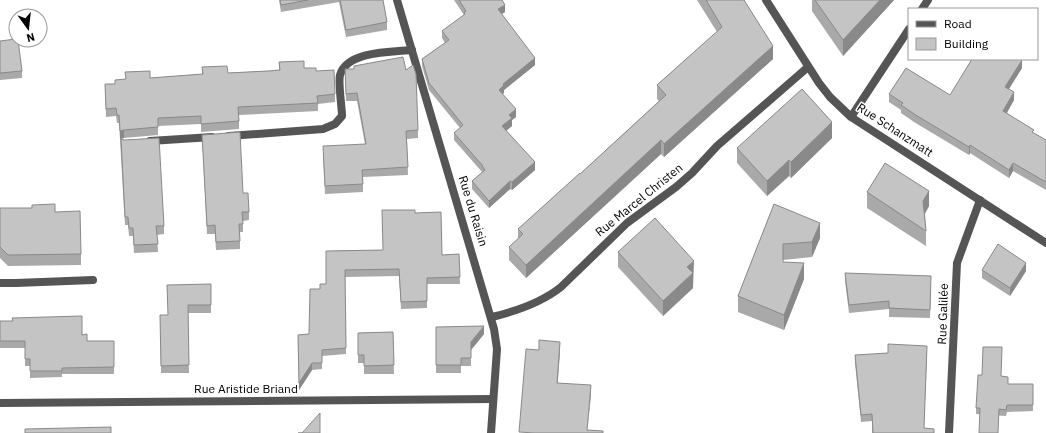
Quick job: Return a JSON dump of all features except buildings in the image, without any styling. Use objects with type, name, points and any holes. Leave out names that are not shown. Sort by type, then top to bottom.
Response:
[{"type":"street","name":"Rue du Raisin","points":[[397,0],[492,317],[497,349],[491,433]]},
{"type":"street","name":"Rue Schanzmatt","points":[[766,0],[808,66],[830,97],[851,117],[1046,243]]},
{"type":"street","points":[[851,117],[908,31]]},
{"type":"street","points":[[140,142],[323,129],[335,124],[342,116],[340,76],[345,67],[355,58],[412,50]]},
{"type":"street","name":"Rue Marcel Christen","points":[[492,317],[505,314],[531,304],[552,294],[561,287],[627,223],[676,187],[717,146],[808,66]]},
{"type":"street","name":"Rue Galilée","points":[[950,433],[957,263],[980,200]]},
{"type":"street","points":[[0,283],[93,280]]},
{"type":"street","name":"Rue Aristide Briand","points":[[0,403],[493,399]]}]
